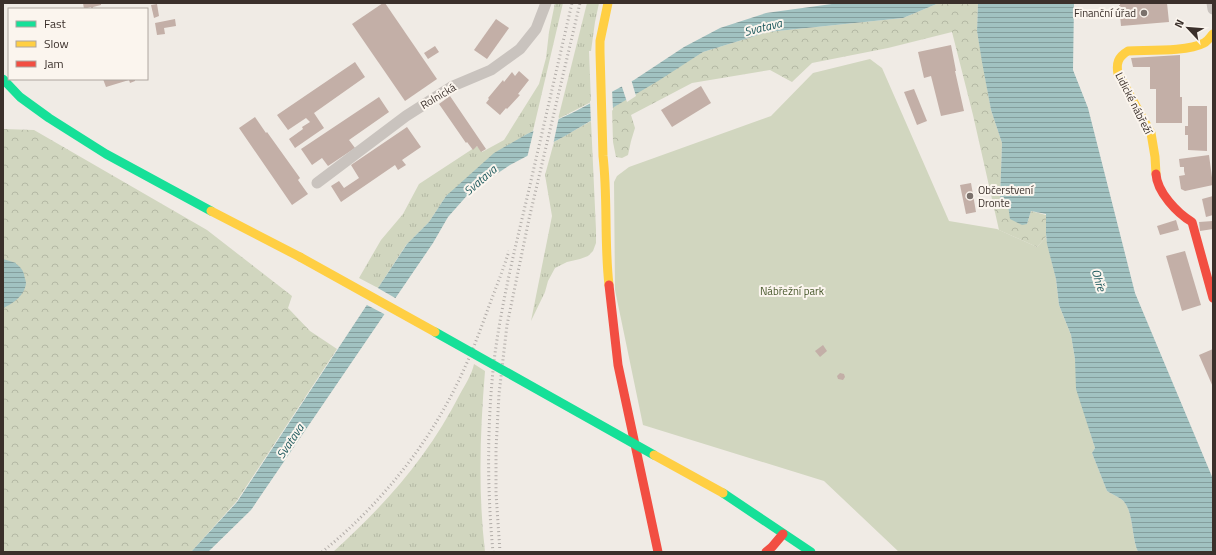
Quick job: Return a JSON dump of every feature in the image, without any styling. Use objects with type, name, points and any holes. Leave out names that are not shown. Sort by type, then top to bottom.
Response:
[{"type":"main road","points":[[608,3],[600,41],[607,267],[618,365],[658,552]]},
{"type":"main road","name":"Lidické nábřeží","points":[[1213,34],[1206,42],[1188,48],[1128,51],[1122,54],[1116,67],[1118,74],[1151,133],[1155,157],[1156,179],[1164,196],[1184,217],[1192,222],[1213,298]]},
{"type":"main road","points":[[3,79],[20,97],[49,118],[106,154],[300,257],[723,493],[811,552]]},
{"type":"main road","points":[[766,552],[783,534]]},
{"type":"street","name":"Rolnická","points":[[318,183],[406,116],[453,86],[491,70],[520,49],[536,29],[546,3]]},
{"type":"street","points":[[1212,3],[1213,9]]},
{"type":"green space","points":[[555,3],[563,3],[533,131],[446,196],[429,222],[406,245],[378,288],[359,278],[381,240],[403,214],[419,184],[477,146],[482,152],[504,140],[539,84],[546,58],[549,32]]},
{"type":"green space","points":[[587,3],[599,3],[591,51],[589,51],[591,102],[558,119]]},
{"type":"green space","points":[[939,3],[978,3],[977,31],[991,110],[1002,143],[1000,199],[1027,224],[1031,211],[1046,215],[1046,237],[1037,247],[999,230],[973,115],[952,32],[888,48],[812,63],[792,82],[770,70],[692,83],[631,115],[635,128],[628,155],[622,158],[616,157],[613,142],[612,108],[703,52],[768,32],[903,18]]},
{"type":"green space","name":"Nábřežní park","points":[[870,59],[882,68],[949,221],[997,229],[1037,247],[1046,237],[1056,279],[1059,305],[1071,335],[1090,432],[1095,448],[1092,453],[1107,491],[1121,499],[1128,509],[1138,552],[899,552],[824,481],[643,425],[615,290],[614,182],[617,176],[629,167],[771,116],[813,73]]},
{"type":"green space","points":[[591,121],[596,243],[593,251],[588,256],[567,262],[555,268],[531,321],[552,216],[545,175],[554,142]]},
{"type":"green space","points":[[3,129],[34,130],[207,230],[292,296],[288,308],[310,331],[337,349],[236,502],[191,552],[3,552]]},
{"type":"green space","points":[[474,364],[485,371],[480,462],[481,507],[485,552],[333,552],[370,517],[419,460],[447,417],[472,372]]},
{"type":"water","name":"Svatava","points":[[839,3],[939,3],[903,18],[768,32],[703,52],[658,81],[565,136],[510,165],[471,191],[448,217],[433,243],[251,510],[208,552],[191,552],[237,502],[407,244],[429,222],[446,196],[494,153],[527,134],[574,112],[634,80],[684,47],[720,28],[766,13]]},
{"type":"water","name":"Ohře","points":[[978,3],[1074,3],[1073,70],[1088,108],[1135,293],[1213,479],[1213,552],[1138,552],[1130,516],[1125,503],[1107,491],[1092,453],[1095,448],[1076,389],[1075,359],[1071,335],[1059,305],[1056,279],[1047,244],[1046,214],[1031,211],[1027,224],[1022,225],[1010,219],[1008,205],[1000,199],[1002,143],[991,110],[982,62],[977,31]]},
{"type":"water","points":[[3,259],[16,263],[22,269],[26,283],[21,295],[11,304],[3,308]]},
{"type":"pier","points":[[631,79],[636,96],[627,102],[621,84]]},
{"type":"pier","points":[[612,89],[613,110],[591,123],[590,101]]},
{"type":"pier","points":[[559,117],[553,145],[527,158],[534,129]]},
{"type":"pier","points":[[376,287],[397,299],[386,315],[365,304]]},
{"type":"building","points":[[83,3],[101,3],[101,5],[93,8],[84,8]]},
{"type":"building","points":[[385,3],[437,79],[405,101],[352,24]]},
{"type":"building","name":"Finanční úřad","points":[[1120,3],[1167,3],[1169,22],[1121,26]]},
{"type":"building","points":[[157,4],[159,16],[154,18],[151,5]]},
{"type":"building","points":[[175,19],[176,26],[164,28],[165,34],[157,35],[155,23]]},
{"type":"building","points":[[496,19],[509,28],[487,59],[474,50]]},
{"type":"building","points":[[951,45],[964,111],[941,116],[931,76],[924,78],[918,52]]},
{"type":"building","points":[[435,46],[439,52],[428,59],[424,53]]},
{"type":"building","points":[[1180,55],[1180,97],[1182,97],[1182,123],[1156,123],[1156,89],[1150,89],[1150,67],[1133,67],[1131,58]]},
{"type":"building","points":[[355,62],[365,77],[314,113],[324,128],[295,148],[289,139],[310,122],[306,118],[288,130],[277,115]]},
{"type":"building","points":[[519,71],[529,80],[518,94],[520,95],[500,115],[486,103],[489,99],[488,98],[512,72],[515,76]]},
{"type":"building","points":[[103,80],[129,80],[106,87]]},
{"type":"building","points":[[129,80],[135,80],[135,81],[130,83]]},
{"type":"building","points":[[701,86],[711,103],[672,127],[661,110]]},
{"type":"building","points":[[914,89],[927,121],[917,125],[904,92]]},
{"type":"building","points":[[450,96],[486,149],[481,152],[477,146],[473,150],[467,142],[466,143],[439,104]]},
{"type":"building","points":[[379,97],[389,112],[349,140],[355,148],[328,166],[322,158],[312,165],[301,149]]},
{"type":"building","points":[[1188,106],[1207,106],[1207,151],[1188,150],[1188,135],[1185,135],[1185,126],[1188,126]]},
{"type":"building","points":[[255,117],[300,178],[298,180],[308,194],[292,205],[239,128]]},
{"type":"building","points":[[407,127],[421,147],[402,160],[406,165],[398,170],[395,165],[341,202],[331,186],[339,181],[344,188],[359,178],[351,165]]},
{"type":"building","points":[[1209,155],[1213,185],[1185,191],[1181,189],[1179,176],[1185,175],[1184,167],[1180,167],[1179,159]]},
{"type":"building","points":[[971,183],[976,212],[966,214],[960,185]]},
{"type":"building","points":[[1213,196],[1213,215],[1206,217],[1202,199]]},
{"type":"building","points":[[1176,220],[1179,230],[1160,235],[1157,226]]},
{"type":"building","points":[[1213,221],[1213,229],[1200,231],[1199,222]]},
{"type":"building","points":[[1185,251],[1201,305],[1182,311],[1166,256]]},
{"type":"building","points":[[823,345],[827,351],[820,357],[815,351]]},
{"type":"building","points":[[1213,349],[1213,387],[1199,355]]},
{"type":"building","points":[[840,373],[844,374],[845,377],[843,380],[838,379],[837,376]]},
{"type":"railway","points":[[493,552],[489,481],[489,433],[497,340],[504,299],[572,3]]},
{"type":"railway","points":[[500,552],[496,493],[496,449],[499,394],[507,325],[529,219],[580,3]]},
{"type":"railway","points":[[322,552],[356,522],[388,489],[416,452],[441,414],[468,361],[509,251]]},
{"type":"traffic: fast","points":[[3,79],[20,97],[49,118],[106,154],[211,211]]},
{"type":"traffic: fast","points":[[435,332],[654,455]]},
{"type":"traffic: fast","points":[[723,493],[811,552]]},
{"type":"traffic: slow","points":[[608,3],[600,41],[600,52],[609,285]]},
{"type":"traffic: slow","points":[[1156,174],[1151,133],[1118,74],[1118,61],[1128,51],[1178,49],[1197,46],[1208,40],[1213,34]]},
{"type":"traffic: slow","points":[[211,211],[300,257]]},
{"type":"traffic: slow","points":[[300,257],[435,332]]},
{"type":"traffic: slow","points":[[654,455],[723,493]]},
{"type":"traffic: jam","points":[[1156,174],[1157,181],[1164,195],[1174,208],[1192,222],[1213,298]]},
{"type":"traffic: jam","points":[[609,285],[618,365],[658,552]]},
{"type":"traffic: jam","points":[[766,552],[783,534]]},
{"type":"place","name":"Finanční úřad","points":[[1144,13]]},
{"type":"place","name":"Občerstvení Dronte","points":[[970,196]]}]
